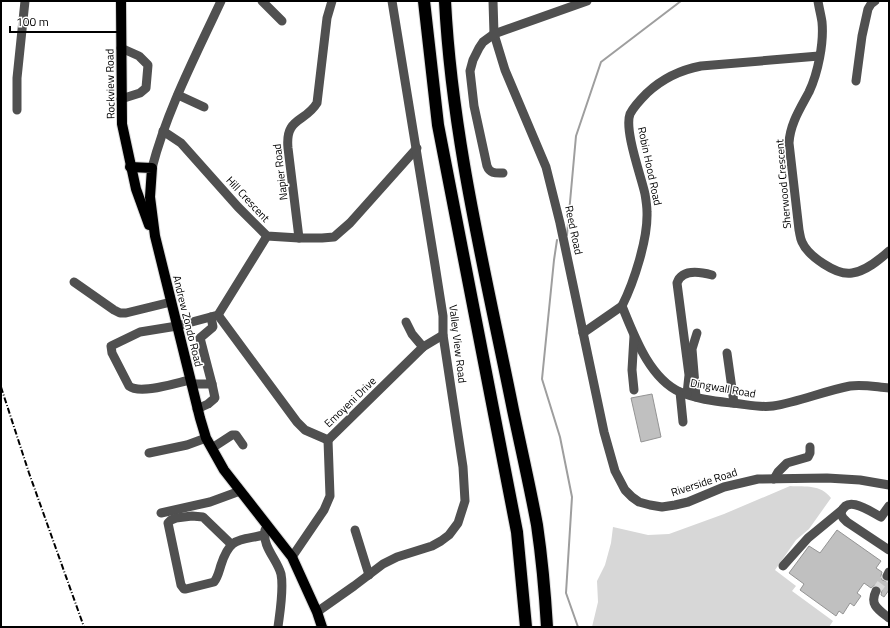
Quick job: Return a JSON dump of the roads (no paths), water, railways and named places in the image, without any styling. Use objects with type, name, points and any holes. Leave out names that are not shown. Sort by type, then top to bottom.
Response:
[{"type":"highway","points":[[424,1],[438,125],[517,532],[525,625]]},
{"type":"highway","points":[[445,1],[446,26],[457,124],[536,524],[547,624]]},
{"type":"main road","name":"Rockview Road","points":[[121,1],[122,124],[130,167],[139,200],[155,236]]},
{"type":"main road","points":[[130,167],[152,168]]},
{"type":"main road","name":"Andrew Zondo Road","points":[[152,168],[150,197],[155,236],[206,438],[224,470],[240,491],[265,530],[292,557],[317,612],[322,627]]},
{"type":"street","points":[[17,110],[17,78],[24,1]]},
{"type":"street","name":"Andrew Zondo Road","points":[[152,168],[163,131],[221,1]]},
{"type":"street","points":[[262,1],[282,20]]},
{"type":"street","name":"Napier Road","points":[[299,238],[288,148],[288,135],[289,130],[296,122],[317,103],[320,91],[327,18],[332,1]]},
{"type":"street","name":"Valley View Road","points":[[317,612],[383,564],[390,560],[432,546],[441,541],[456,528],[463,510],[465,493],[463,467],[444,335],[443,316],[392,1]]},
{"type":"street","name":"Reed Road","points":[[493,1],[494,34],[505,70],[546,167],[560,223],[604,432],[615,471]]},
{"type":"street","points":[[503,173],[492,172],[488,170],[487,166],[474,106],[470,76],[471,65],[475,55],[483,42],[494,34],[587,1]]},
{"type":"street","name":"Sherwood Crescent","points":[[818,1],[822,23],[820,56],[815,77],[792,124],[789,144],[798,222],[802,242],[817,260],[840,272],[851,273],[861,270],[874,263],[889,251]]},
{"type":"street","points":[[856,81],[862,36],[868,9],[870,4],[875,1]]},
{"type":"street","points":[[121,48],[139,56],[148,65],[146,88],[140,93],[121,99]]},
{"type":"street","name":"Robin Hood Road","points":[[622,306],[634,278],[647,222],[645,195],[635,156],[629,122],[630,115],[636,105],[664,79],[686,69],[700,66],[820,56]]},
{"type":"street","points":[[178,95],[204,107]]},
{"type":"street","name":"Hill Crescent","points":[[163,131],[181,143],[238,207],[267,236],[329,238],[338,234],[350,223],[417,148]]},
{"type":"street","points":[[198,409],[213,401],[214,394],[200,338],[213,327],[215,316],[267,236]]},
{"type":"street","points":[[688,394],[689,375],[677,283],[681,276],[686,274],[697,272],[712,275]]},
{"type":"street","points":[[74,282],[91,295],[120,313],[126,313],[171,302]]},
{"type":"street","points":[[583,333],[622,306]]},
{"type":"street","name":"Dingwall Road","points":[[622,306],[634,336],[645,357],[666,383],[688,394],[734,403],[773,406],[851,386],[865,385],[889,388]]},
{"type":"street","points":[[212,384],[191,382],[153,388],[134,389],[129,386],[110,350],[111,346],[114,344],[140,332],[177,326],[215,316]]},
{"type":"street","name":"Emoyeni Drive","points":[[215,316],[297,422],[305,430],[328,440],[423,347],[444,335]]},
{"type":"street","points":[[406,322],[415,338],[423,347]]},
{"type":"street","points":[[683,422],[688,394],[692,348],[697,333]]},
{"type":"street","points":[[634,336],[632,370],[634,390]]},
{"type":"street","points":[[727,353],[734,403]]},
{"type":"street","points":[[212,448],[232,435],[238,436],[244,445]]},
{"type":"street","points":[[149,453],[187,445],[206,438]]},
{"type":"street","points":[[292,557],[329,501],[328,440]]},
{"type":"street","points":[[774,479],[786,463],[808,457],[810,447]]},
{"type":"street","name":"Riverside Road","points":[[615,471],[620,482],[632,497],[639,502],[662,506],[688,502],[724,487],[758,479],[827,478],[860,480],[889,485]]},
{"type":"street","points":[[160,513],[210,502],[240,491]]},
{"type":"street","points":[[783,566],[808,538],[846,506],[856,504],[885,520],[889,506]]},
{"type":"street","points":[[842,510],[842,516],[846,521],[889,550]]},
{"type":"street","points":[[231,544],[204,517],[192,516],[176,518],[168,523],[181,585],[184,589],[214,582],[225,552],[231,544],[265,530],[266,543],[281,574],[278,627]]},
{"type":"street","points":[[355,530],[369,574]]},
{"type":"street","points":[[876,591],[873,598],[875,606],[889,618]]},
{"type":"waterway","points":[[567,235],[576,136],[601,62],[681,1]]},
{"type":"waterway","points":[[557,240],[542,379],[560,437],[572,497],[566,593],[578,627]]},
{"type":"tunnel","points":[[876,591],[887,576]]},
{"type":"railway","points":[[1,387],[29,473],[84,627]]}]
